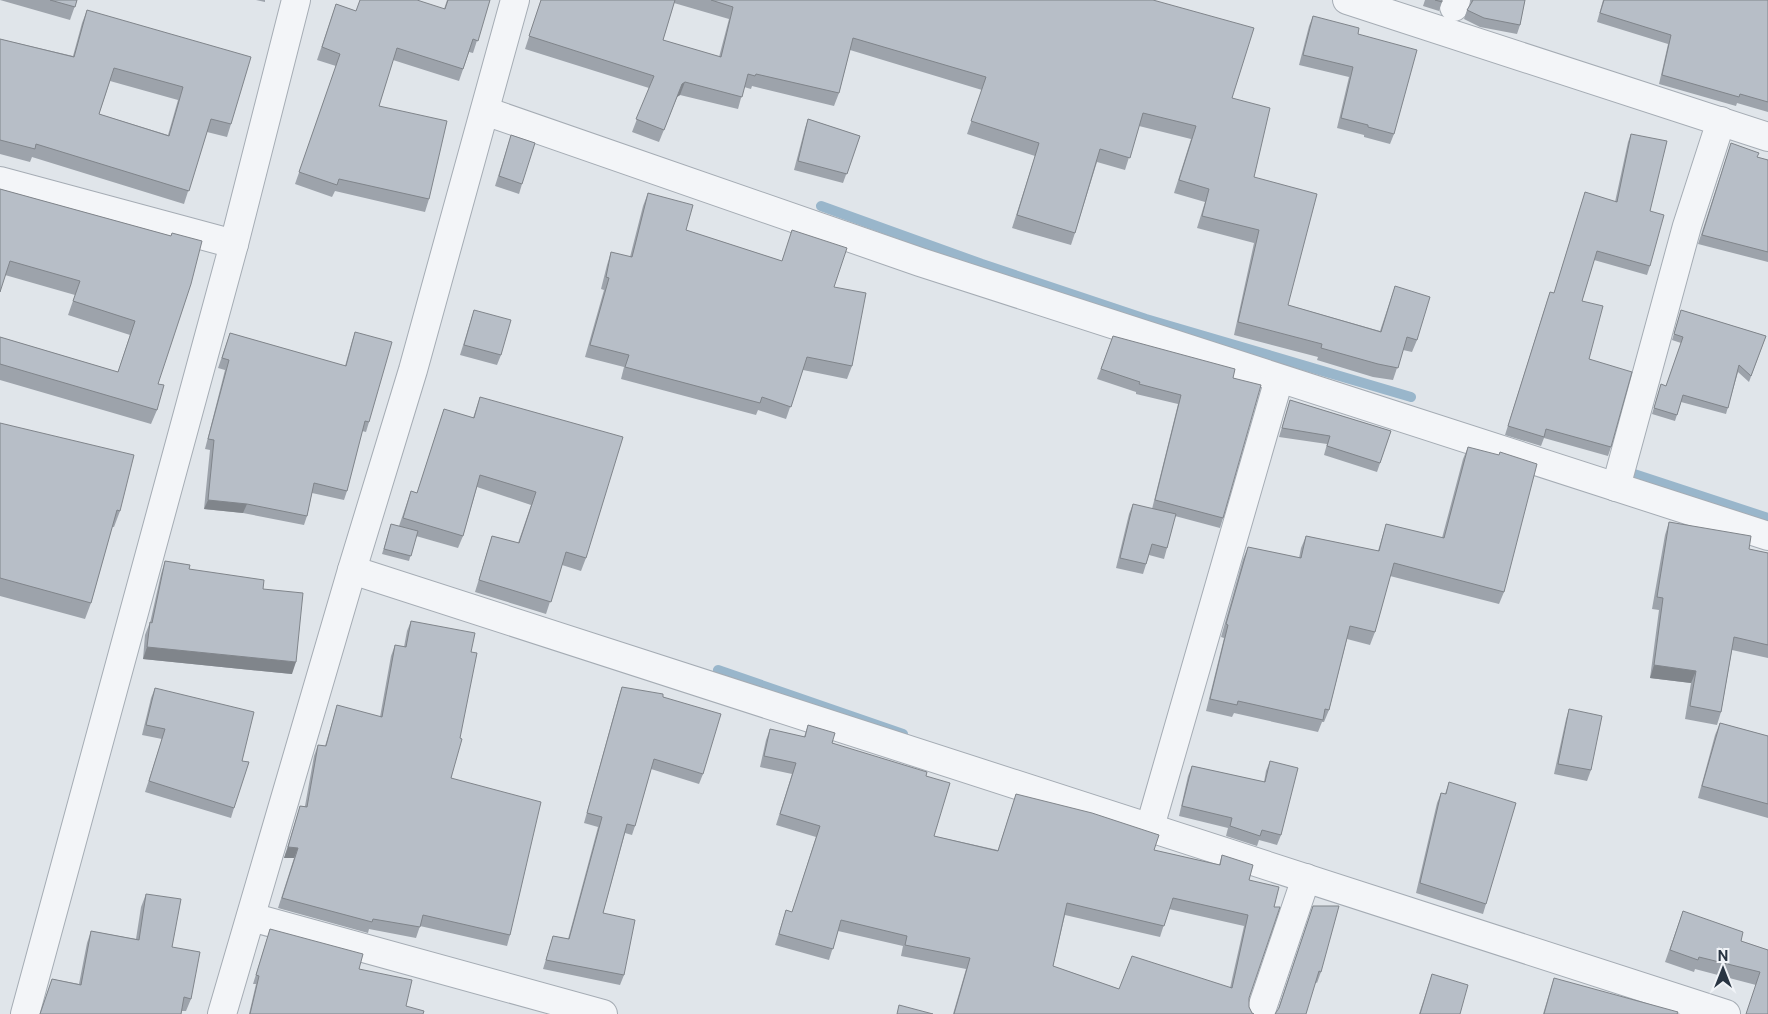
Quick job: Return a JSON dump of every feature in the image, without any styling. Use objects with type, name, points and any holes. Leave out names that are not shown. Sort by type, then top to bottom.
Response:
[{"type":"street","points":[[25,1014],[234,244],[296,0]]},
{"type":"street","points":[[222,1014],[352,570],[413,370],[515,0]]},
{"type":"street","points":[[1347,0],[1768,137]]},
{"type":"street","points":[[485,111],[920,262],[1768,536]]},
{"type":"street","points":[[1616,487],[1687,226],[1721,121]]},
{"type":"street","points":[[0,181],[234,244]]},
{"type":"street","points":[[1150,828],[1280,379]]},
{"type":"street","points":[[352,570],[1726,1014]]},
{"type":"street","points":[[1260,1014],[1306,878]]},
{"type":"street","points":[[251,917],[604,1014]]},
{"type":"building","points":[[50,0],[77,0],[75,7]]},
{"type":"building","points":[[360,0],[417,0],[445,9],[448,0],[490,0],[478,41],[473,39],[463,69],[397,48],[379,106],[447,121],[429,199],[339,179],[337,185],[299,172],[340,54],[322,47],[336,4],[356,11]]},
{"type":"building","points":[[541,0],[675,0],[663,40],[721,57],[733,7],[711,0],[1153,0],[1254,28],[1232,98],[1270,108],[1254,177],[1317,194],[1288,305],[1381,332],[1395,286],[1430,297],[1417,340],[1407,337],[1398,368],[1321,348],[1322,344],[1238,322],[1259,230],[1202,216],[1209,189],[1179,180],[1196,126],[1143,113],[1130,158],[1100,149],[1075,233],[1017,215],[1039,143],[971,121],[986,77],[853,38],[839,93],[756,74],[755,76],[748,74],[742,97],[685,82],[682,84],[664,130],[636,119],[654,76],[529,36]]},
{"type":"building","points":[[1473,0],[1525,0],[1520,25],[1484,18],[1467,10]]},
{"type":"building","points":[[1604,0],[1768,0],[1768,102],[1740,94],[1739,97],[1662,75],[1671,35],[1600,13]]},
{"type":"building","points":[[87,10],[251,57],[231,124],[211,119],[189,191],[36,144],[35,149],[0,140],[0,39],[74,57]],"holes":[[[114,68],[183,87],[169,136],[99,114]]]},
{"type":"building","points":[[1313,16],[1359,28],[1358,34],[1417,50],[1394,134],[1341,118],[1353,67],[1303,55]]},
{"type":"building","points":[[808,119],[860,136],[847,174],[798,161]]},
{"type":"building","points":[[1631,134],[1667,141],[1650,211],[1664,215],[1650,266],[1597,251],[1582,301],[1603,306],[1589,359],[1632,372],[1611,447],[1546,429],[1544,437],[1508,426],[1550,292],[1554,293],[1585,192],[1617,202]]},
{"type":"building","points":[[511,135],[535,143],[522,184],[499,176]]},
{"type":"building","points":[[1731,143],[1759,153],[1757,157],[1768,160],[1768,252],[1702,235]]},
{"type":"building","points":[[0,189],[171,236],[172,233],[202,241],[191,284],[158,384],[164,385],[157,410],[0,364],[0,337],[118,372],[135,321],[73,301],[80,281],[10,261],[0,292]]},
{"type":"building","points":[[648,193],[693,205],[686,230],[782,261],[792,230],[847,248],[834,287],[866,293],[852,366],[807,357],[791,407],[762,397],[760,403],[625,367],[629,355],[590,345],[609,278],[606,277],[611,252],[632,257]]},
{"type":"building","points":[[474,310],[511,320],[501,355],[464,345]]},
{"type":"building","points":[[1681,310],[1766,336],[1751,376],[1739,365],[1728,408],[1683,395],[1677,415],[1654,408],[1661,384],[1666,386],[1683,337],[1674,334]]},
{"type":"building","points":[[355,332],[392,342],[369,422],[365,421],[347,491],[314,483],[307,516],[247,504],[208,500],[214,440],[208,439],[229,360],[222,358],[230,333],[346,366]]},
{"type":"building","points":[[1113,336],[1235,369],[1233,378],[1261,385],[1223,518],[1155,500],[1181,395],[1139,384],[1140,382],[1101,369]]},
{"type":"building","points":[[480,397],[623,437],[586,558],[566,552],[551,602],[479,580],[492,536],[519,543],[536,492],[480,475],[463,536],[403,518],[411,491],[417,493],[444,409],[474,418]]},
{"type":"building","points":[[1290,400],[1391,431],[1380,463],[1327,446],[1330,436],[1282,428]]},
{"type":"building","points":[[0,423],[134,455],[120,511],[117,510],[91,603],[0,578]]},
{"type":"building","points":[[1468,447],[1499,455],[1500,452],[1537,464],[1504,592],[1394,563],[1375,632],[1350,626],[1329,710],[1325,709],[1323,720],[1238,701],[1237,705],[1210,699],[1228,625],[1226,624],[1248,547],[1301,558],[1306,536],[1379,551],[1386,524],[1444,538]]},
{"type":"building","points":[[1133,504],[1176,514],[1167,548],[1152,544],[1146,564],[1120,558]]},
{"type":"building","points":[[1669,522],[1751,536],[1749,549],[1768,553],[1768,645],[1734,637],[1721,712],[1690,706],[1696,671],[1654,665],[1663,598],[1657,597]]},
{"type":"building","points":[[391,524],[418,531],[411,556],[384,549]]},
{"type":"building","points":[[165,561],[190,565],[189,569],[264,580],[263,589],[303,593],[296,662],[147,647],[150,622],[152,623]]},
{"type":"building","points":[[411,621],[475,633],[471,652],[477,653],[460,738],[462,739],[451,778],[541,802],[510,935],[423,915],[420,927],[373,919],[372,922],[282,898],[298,848],[288,847],[300,806],[307,807],[318,745],[326,746],[337,705],[382,717],[395,645],[406,647]]},
{"type":"building","points":[[622,687],[663,694],[663,697],[721,714],[703,774],[654,759],[635,826],[627,824],[603,913],[635,920],[624,975],[546,960],[553,936],[569,939],[602,817],[587,813]]},
{"type":"building","points":[[155,688],[254,712],[242,761],[249,762],[234,808],[149,781],[165,729],[146,725]]},
{"type":"building","points":[[1569,709],[1602,716],[1591,770],[1558,764]]},
{"type":"building","points":[[1720,723],[1768,736],[1768,804],[1702,786]]},
{"type":"building","points":[[808,725],[835,733],[832,743],[927,772],[926,776],[950,783],[934,836],[998,851],[1016,794],[1092,813],[1159,835],[1154,850],[1220,865],[1222,855],[1253,865],[1249,880],[1279,887],[1274,907],[1280,907],[1249,998],[1249,1007],[1254,1014],[954,1014],[970,958],[905,945],[907,936],[841,920],[833,949],[779,934],[786,910],[792,912],[820,826],[780,814],[796,763],[764,756],[770,729],[805,737]],"holes":[[[1173,898],[1248,915],[1232,988],[1132,956],[1119,989],[1053,966],[1067,903],[1164,926]]]},
{"type":"building","points":[[1270,761],[1298,768],[1281,835],[1262,830],[1260,836],[1230,826],[1232,818],[1182,806],[1192,766],[1265,782]]},
{"type":"building","points":[[1449,782],[1516,803],[1486,904],[1420,883],[1441,793],[1446,794]]},
{"type":"building","points":[[146,894],[181,899],[172,947],[200,952],[191,999],[184,997],[181,1014],[40,1014],[52,979],[81,985],[91,931],[139,940]]},
{"type":"building","points":[[1313,906],[1339,906],[1321,972],[1319,971],[1306,1014],[1275,1014],[1279,1008]]},
{"type":"building","points":[[1683,911],[1743,932],[1741,941],[1768,950],[1768,1014],[1746,1014],[1760,972],[1699,957],[1698,960],[1670,950]]},
{"type":"building","points":[[270,929],[363,954],[359,969],[412,980],[406,1006],[424,1011],[423,1014],[250,1014],[259,976],[256,975]]},
{"type":"building","points":[[1432,974],[1468,985],[1460,1014],[1420,1014]]},
{"type":"building","points":[[1554,978],[1678,1012],[1677,1014],[1544,1014]]},
{"type":"building","points":[[899,1005],[933,1014],[897,1014]]},
{"type":"waterway","points":[[821,206],[982,264],[1146,319],[1411,397]]},
{"type":"waterway","points":[[1631,473],[1768,518]]},
{"type":"waterway","points":[[718,670],[903,734]]}]
